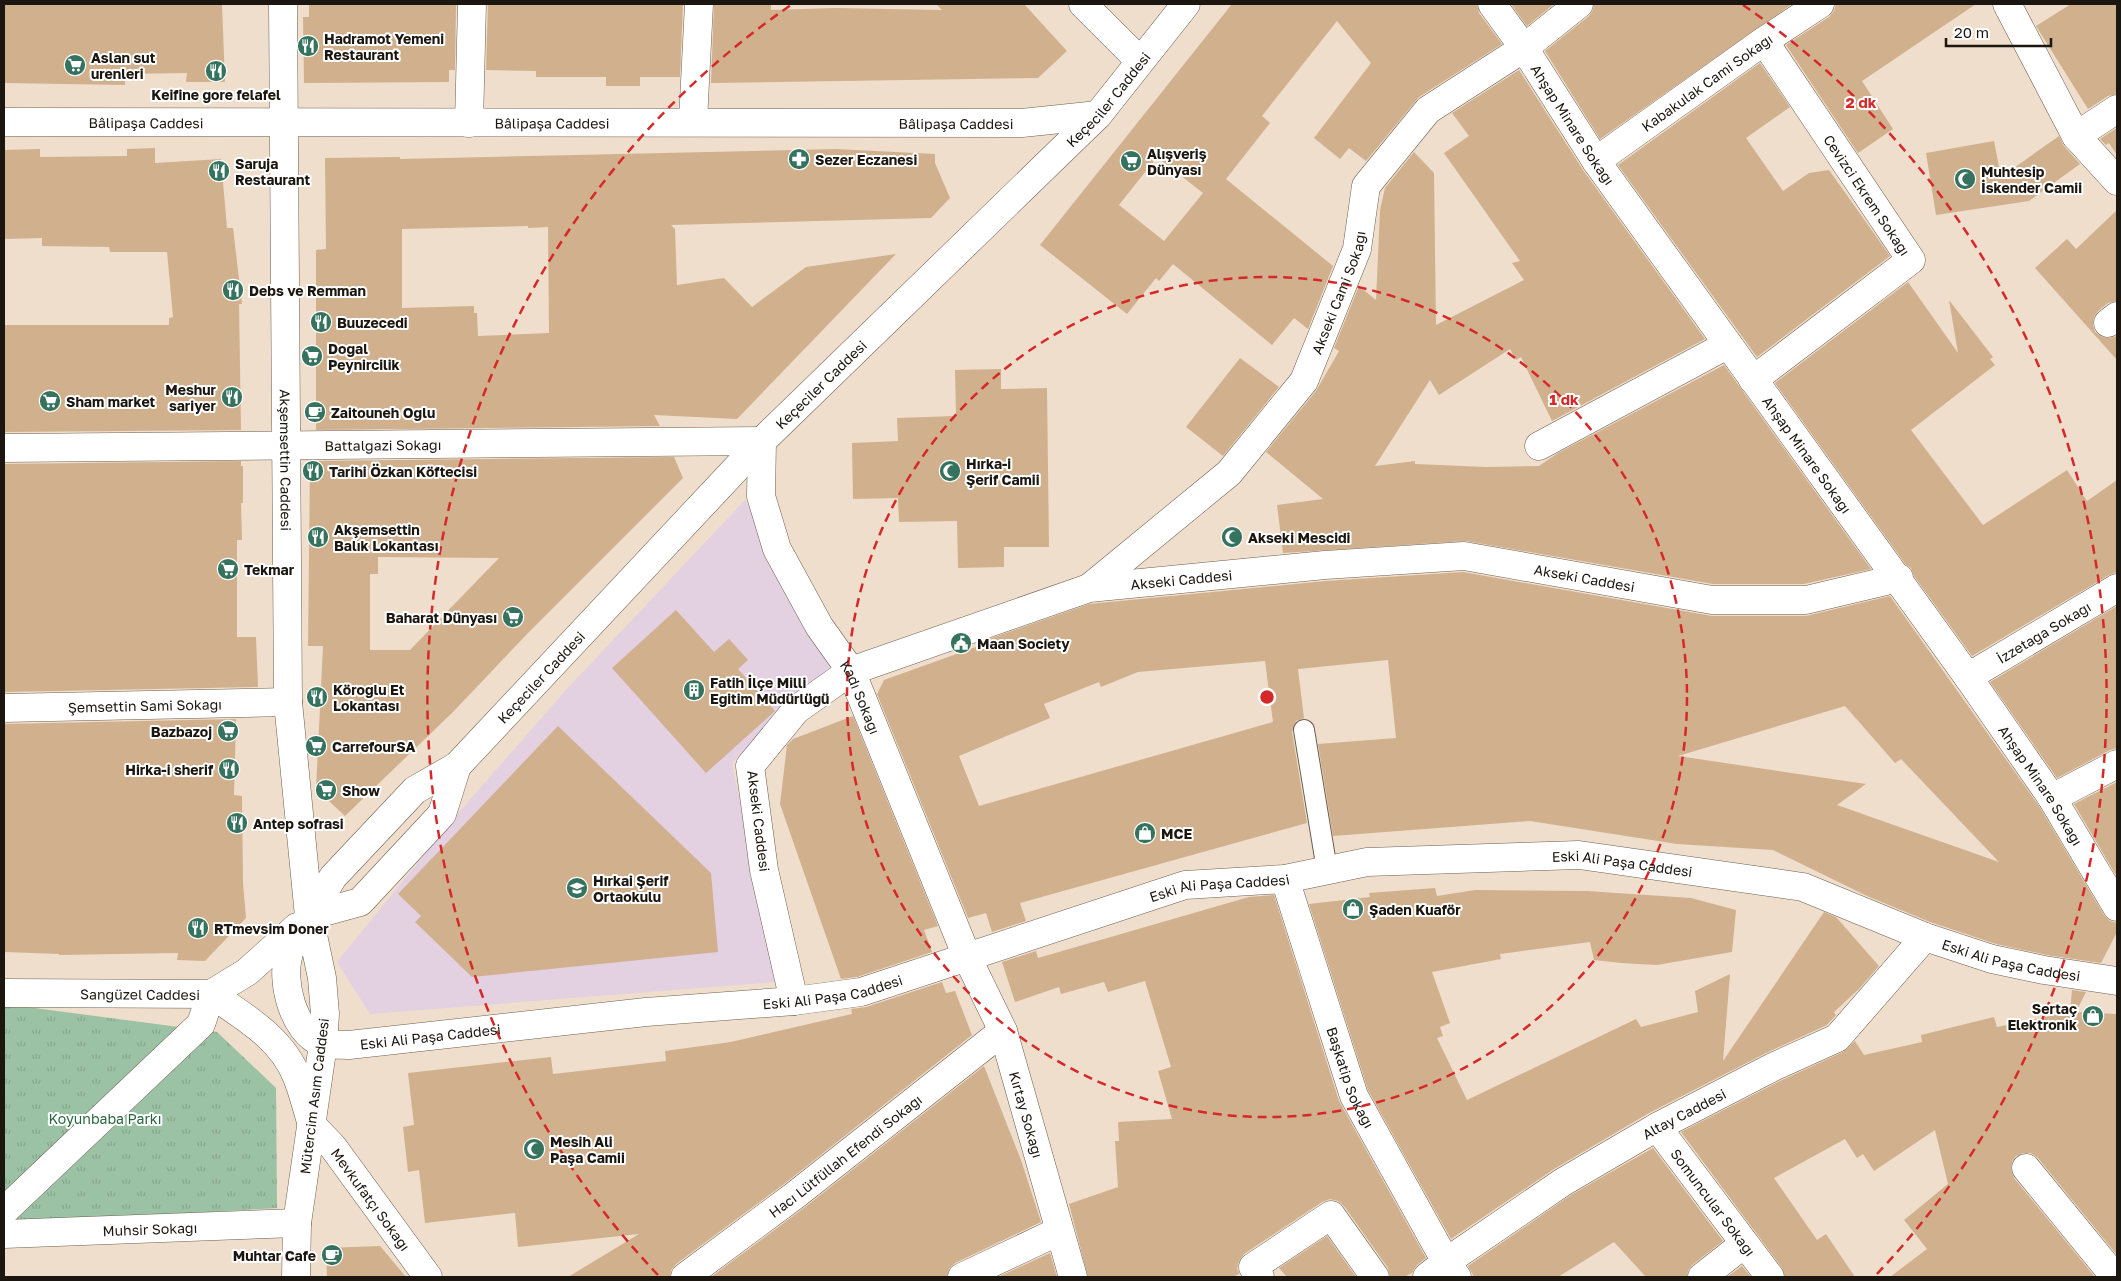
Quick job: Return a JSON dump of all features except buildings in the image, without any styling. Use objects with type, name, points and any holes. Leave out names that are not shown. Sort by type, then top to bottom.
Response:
[{"type":"street","name":"Akşemsettin Caddesi","points":[[283,4],[288,702],[309,916]]},
{"type":"street","points":[[469,123],[472,4]]},
{"type":"street","points":[[693,121],[699,4]]},
{"type":"street","points":[[1084,4],[1140,61]]},
{"type":"street","name":"Keçeciler Caddesi","points":[[309,916],[334,877],[415,790],[457,766],[762,441],[1098,115],[1186,4]]},
{"type":"street","name":"Ahşap Minare Sokağı","points":[[1492,4],[1524,48],[1596,161],[1727,345],[1899,578],[2052,798],[2117,907]]},
{"type":"street","name":"Akseki Cami Sokağı","points":[[1089,588],[1228,473],[1304,381],[1356,249],[1366,186],[1428,110],[1524,48],[1578,4]]},
{"type":"street","name":"Kabakulak Cami Sokağı","points":[[1596,161],[1764,41],[1820,4]]},
{"type":"street","points":[[2015,7],[2076,136],[2117,181]]},
{"type":"street","name":"Cevizci Ekrem Sokağı","points":[[1754,380],[1911,260],[1764,41]]},
{"type":"street","points":[[2076,136],[2117,109]]},
{"type":"street","name":"Bâlipaşa Caddesi","points":[[4,122],[469,123],[693,121],[1022,123],[1098,115]]},
{"type":"street","points":[[1539,446],[1727,345]]},
{"type":"street","name":"Battalgazi Sokağı","points":[[4,448],[762,441]]},
{"type":"street","name":"Kadı Sokağı","points":[[762,441],[761,496],[778,550],[819,626],[851,671],[967,957]]},
{"type":"street","name":"Akseki Caddesi","points":[[794,1001],[764,870],[750,766],[796,710],[851,671],[1089,588],[1325,565],[1464,556],[1712,600],[1806,600],[1899,578]]},
{"type":"street","name":"İzzetağa Sokağı","points":[[1968,677],[2117,588]]},
{"type":"street","name":"Şemsettin Sami Sokağı","points":[[4,708],[288,702]]},
{"type":"street","points":[[2052,798],[2117,764]]},
{"type":"street","name":"Keçeciler Caddesi","points":[[309,916],[360,902],[442,814],[457,766]]},
{"type":"street","name":"Eski Ali Paşa Caddesi","points":[[323,1044],[349,1045],[646,1012],[794,1001],[861,992],[1185,885],[1285,879],[1367,862],[1579,856],[1803,887],[1925,937],[1992,959],[2044,970],[2117,981]]},
{"type":"street","name":"Başkatip Sokağı","points":[[1285,879],[1354,1096],[1443,1272]]},
{"type":"street","points":[[309,916],[289,953],[285,973],[288,993],[298,1020],[308,1034],[323,1044]]},
{"type":"street","name":"Sangüzel Caddesi","points":[[4,993],[211,994],[247,972],[309,916]]},
{"type":"street","name":"Mütercim Asım Caddesi","points":[[296,1277],[297,1223],[323,1044],[325,1014],[322,978],[309,916]]},
{"type":"street","name":"Altay Caddesi","points":[[1443,1272],[1563,1182],[1657,1127],[1774,1067],[1837,1038],[1925,937]]},
{"type":"street","name":"Kırtay Sokağı","points":[[967,957],[1003,1031],[1073,1277]]},
{"type":"street","points":[[4,1211],[201,1024],[211,994],[264,1032],[283,1052],[296,1075],[312,1125]]},
{"type":"street","name":"Hacı Lütfüllah Efendi Sokağı","points":[[685,1277],[794,1196],[1003,1031]]},
{"type":"street","name":"Mevkufatçı Sokağı","points":[[312,1125],[333,1147],[428,1277]]},
{"type":"street","name":"Somuncular Sokağı","points":[[1657,1127],[1770,1277]]},
{"type":"street","points":[[2026,1168],[2115,1277]]},
{"type":"street","points":[[1260,1277],[1253,1267],[1331,1215],[1375,1277]]},
{"type":"street","name":"Muhsir Sokağı","points":[[4,1234],[297,1223]]},
{"type":"street","points":[[962,1277],[1059,1231]]},
{"type":"street","points":[[1702,1277],[1744,1244]]},
{"type":"lane","points":[[1304,730],[1327,870]]},
{"type":"shaded area","name":"Hırkai Şerif Ortaokulu","points":[[745,500],[832,665],[732,763],[776,982],[370,1014],[337,962],[460,811],[565,691]]},
{"type":"green space","name":"Koyunbaba Parkı","points":[[4,1004],[217,1032],[276,1088],[277,1208],[30,1223],[4,1221]]},
{"type":"place","name":"Hadramot Yemeni Restaurant","points":[[308,46]]},
{"type":"place","name":"Aslan sut urenleri","points":[[75,65]]},
{"type":"place","name":"Keifine gore felafel","points":[[216,71]]},
{"type":"place","name":"Sezer Eczanesi","points":[[799,159]]},
{"type":"place","name":"Alışveriş Dünyası","points":[[1131,161]]},
{"type":"place","name":"Saruja Restaurant","points":[[219,171]]},
{"type":"place","name":"Muhtesip İskender Camii","points":[[1965,179]]},
{"type":"place","name":"Debs ve Remman","points":[[233,290]]},
{"type":"place","name":"Buuzecedi","points":[[321,322]]},
{"type":"place","name":"Doğal Peynircilik","points":[[312,356]]},
{"type":"place","name":"Meshur sariyer","points":[[232,397]]},
{"type":"place","name":"Sham market","points":[[50,401]]},
{"type":"place","name":"Zaitouneh Oğlu","points":[[315,412]]},
{"type":"place","name":"Tarihi Özkan Köftecisi","points":[[313,471]]},
{"type":"place","name":"Hırka-i Şerif Camii","points":[[950,471]]},
{"type":"place","name":"Akşemsettin Balık Lokantası","points":[[318,537]]},
{"type":"place","name":"Akseki Mescidi","points":[[1232,537]]},
{"type":"place","name":"Tekmar","points":[[228,569]]},
{"type":"place","name":"Baharat Dünyası","points":[[513,617]]},
{"type":"place","name":"Maan Society","points":[[961,643]]},
{"type":"place","name":"Fatih İlçe Milli Eğitim Müdürlüğü","points":[[694,690]]},
{"type":"place","name":"Köroğlu Et Lokantası","points":[[317,697]]},
{"type":"place","name":"Bazbazoj","points":[[228,731]]},
{"type":"place","name":"CarrefourSA","points":[[316,746]]},
{"type":"place","name":"Hirka-i sherif","points":[[229,769]]},
{"type":"place","name":"Show","points":[[326,790]]},
{"type":"place","name":"Antep sofrasi","points":[[237,823]]},
{"type":"place","name":"MCE","points":[[1145,833]]},
{"type":"place","name":"Hırkai Şerif Ortaokulu","points":[[577,888]]},
{"type":"place","name":"Şaden Kuaför","points":[[1353,909]]},
{"type":"place","name":"RTmevsim Doner","points":[[198,928]]},
{"type":"place","name":"Sertaç Elektronik","points":[[2093,1016]]},
{"type":"place","name":"Mesih Ali Paşa Camii","points":[[534,1149]]},
{"type":"place","name":"Muhtar Cafe","points":[[332,1255]]}]
